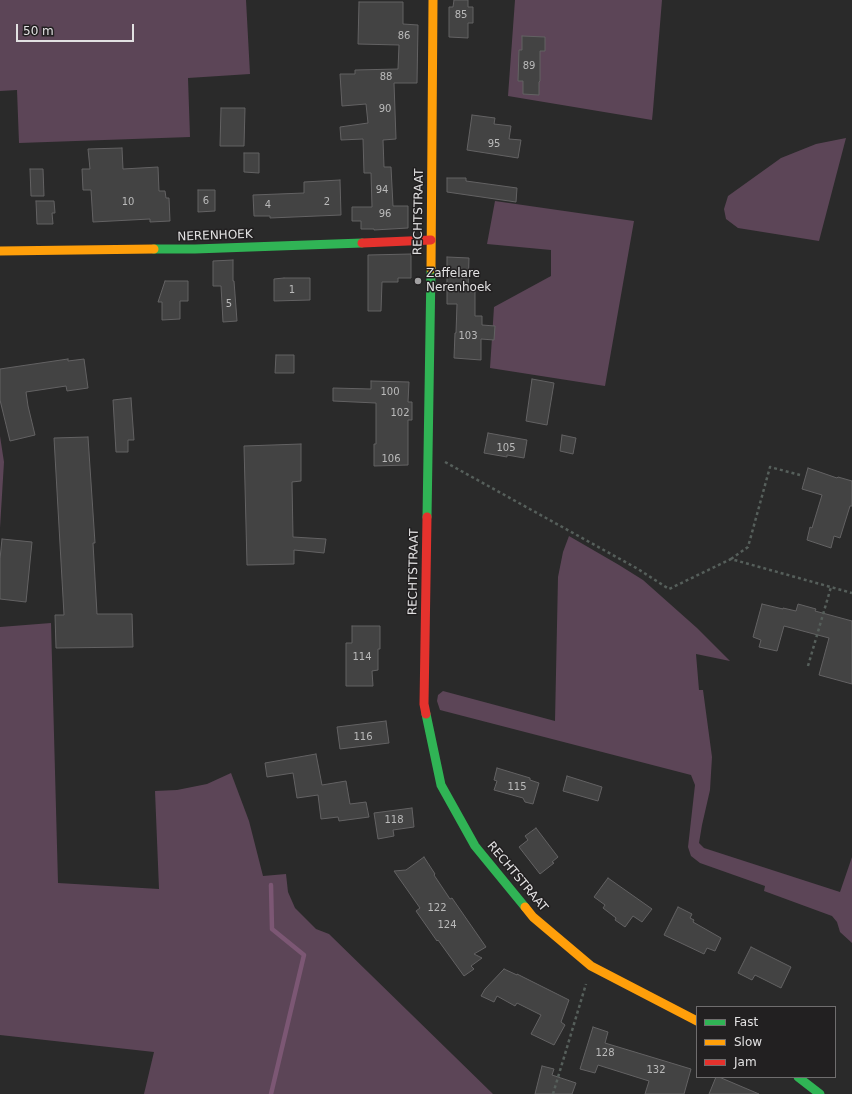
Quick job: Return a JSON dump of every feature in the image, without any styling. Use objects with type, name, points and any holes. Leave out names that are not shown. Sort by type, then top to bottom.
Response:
[{"type":"street","name":"RECHTSTRAAT","points":[[433,0],[424,704],[441,785],[475,846],[533,917],[591,966],[696,1020]]},
{"type":"street","name":"NERENHOEK","points":[[0,251],[195,249],[431,240]]},
{"type":"street","points":[[799,1078],[820,1094]]},
{"type":"path","points":[[428,452],[638,569],[669,589],[731,559],[748,547],[770,467],[800,475]]},
{"type":"path","points":[[731,559],[852,593]]},
{"type":"path","points":[[808,666],[831,587]]},
{"type":"path","points":[[553,1094],[591,966]]},
{"type":"shaded area","points":[[0,0],[246,0],[250,74],[188,78],[190,137],[19,143],[17,90],[0,91]]},
{"type":"shaded area","points":[[515,0],[662,0],[652,120],[508,96]]},
{"type":"shaded area","points":[[846,138],[819,241],[738,228],[726,219],[724,209],[728,196],[781,158],[816,144]]},
{"type":"shaded area","points":[[495,201],[634,221],[605,386],[490,368],[494,307],[551,276],[551,250],[487,244]]},
{"type":"shaded area","points":[[0,436],[4,462],[0,528]]},
{"type":"shaded area","points":[[569,536],[643,580],[697,628],[730,661],[696,654],[699,690],[703,690],[712,757],[710,790],[699,843],[704,848],[840,892],[852,857],[852,943],[840,932],[837,922],[832,916],[764,891],[765,886],[700,863],[691,856],[688,847],[695,785],[691,775],[440,710],[437,701],[438,695],[443,691],[555,721],[558,577],[563,552]]},
{"type":"shaded area","points":[[51,623],[58,883],[159,889],[155,791],[177,790],[207,784],[231,773],[249,821],[263,876],[286,874],[288,892],[295,908],[316,929],[329,934],[493,1094],[144,1094],[154,1052],[0,1035],[0,627]]},
{"type":"building","points":[[454,0],[468,0],[468,7],[473,7],[473,23],[468,23],[468,38],[449,37],[449,7],[453,7]]},
{"type":"building","points":[[359,2],[403,2],[403,24],[418,25],[417,83],[394,83],[396,139],[383,140],[384,167],[391,167],[393,206],[408,206],[408,228],[374,230],[361,229],[361,221],[352,221],[352,207],[372,207],[371,173],[364,173],[363,139],[341,140],[340,127],[368,123],[366,104],[342,106],[340,74],[355,74],[355,70],[398,69],[399,45],[358,44]]},
{"type":"building","points":[[522,36],[545,37],[545,51],[540,51],[539,95],[523,94],[523,81],[518,81],[519,50],[522,50]]},
{"type":"building","points":[[221,108],[245,108],[244,146],[220,146]]},
{"type":"building","points":[[472,115],[495,118],[494,124],[511,126],[509,139],[521,140],[518,158],[467,150]]},
{"type":"building","points":[[122,148],[123,169],[158,167],[159,191],[165,191],[166,198],[169,198],[170,221],[150,222],[150,219],[93,222],[91,190],[83,190],[82,169],[90,169],[88,149]]},
{"type":"building","points":[[244,153],[259,153],[259,173],[244,172]]},
{"type":"building","points":[[30,169],[43,169],[44,196],[31,196]]},
{"type":"building","points":[[447,178],[466,178],[466,181],[517,188],[516,202],[447,192]]},
{"type":"building","points":[[340,180],[341,215],[270,218],[270,216],[254,216],[253,195],[304,193],[304,182]]},
{"type":"building","points":[[198,190],[215,190],[215,211],[198,212]]},
{"type":"building","points":[[36,201],[54,201],[55,213],[52,213],[53,224],[37,224]]},
{"type":"building","points":[[411,254],[411,278],[398,278],[398,282],[382,282],[381,311],[368,311],[368,255]]},
{"type":"building","points":[[447,257],[469,258],[468,290],[475,290],[475,316],[482,316],[482,325],[495,326],[494,340],[481,339],[481,360],[454,358],[457,304],[447,304]]},
{"type":"building","points":[[233,260],[233,281],[237,321],[223,322],[221,286],[213,286],[213,261]]},
{"type":"building","points":[[310,278],[310,300],[274,301],[274,279]]},
{"type":"building","points":[[165,281],[188,281],[188,301],[180,301],[180,319],[162,320],[162,302],[158,302]]},
{"type":"building","points":[[276,355],[294,355],[294,373],[275,373]]},
{"type":"building","points":[[68,359],[68,361],[84,359],[88,388],[67,391],[66,386],[26,392],[35,435],[10,441],[0,400],[0,369]]},
{"type":"building","points":[[532,379],[554,383],[547,425],[526,421]]},
{"type":"building","points":[[371,381],[409,382],[408,402],[412,402],[412,420],[408,420],[408,465],[374,466],[374,444],[376,444],[376,403],[333,401],[333,388],[371,389]]},
{"type":"building","points":[[131,398],[134,440],[128,440],[128,452],[116,452],[113,400]]},
{"type":"building","points":[[488,433],[527,440],[524,458],[484,453]]},
{"type":"building","points":[[562,435],[576,438],[573,454],[560,451]]},
{"type":"building","points":[[88,437],[95,543],[93,543],[97,614],[132,614],[133,647],[56,648],[55,615],[64,615],[54,438]]},
{"type":"building","points":[[301,444],[301,481],[292,482],[293,537],[326,539],[324,553],[294,550],[294,564],[247,565],[244,446]]},
{"type":"building","points":[[808,468],[837,478],[852,481],[852,506],[850,506],[840,538],[834,536],[831,548],[807,540],[810,527],[812,528],[822,495],[802,489]]},
{"type":"building","points":[[2,539],[32,542],[26,602],[0,599],[0,559]]},
{"type":"building","points":[[762,604],[796,611],[798,604],[816,609],[815,611],[852,621],[852,684],[819,675],[829,638],[784,626],[777,651],[759,647],[761,640],[753,637]]},
{"type":"building","points":[[352,626],[380,626],[378,670],[372,671],[373,686],[346,686],[346,643],[352,643]]},
{"type":"building","points":[[386,721],[389,743],[340,749],[337,727]]},
{"type":"building","points":[[316,754],[322,785],[346,781],[350,804],[366,802],[369,817],[339,821],[338,817],[321,819],[318,795],[297,798],[293,773],[267,777],[265,763]]},
{"type":"building","points":[[497,768],[530,778],[530,780],[539,783],[533,804],[525,802],[523,798],[494,790],[497,781],[494,780]]},
{"type":"building","points":[[567,776],[602,787],[598,801],[563,791]]},
{"type":"building","points":[[412,808],[414,827],[393,830],[394,836],[378,839],[374,813]]},
{"type":"building","points":[[536,828],[558,857],[552,862],[554,863],[540,874],[519,847],[528,840],[525,836]]},
{"type":"building","points":[[424,857],[450,899],[452,898],[486,947],[474,954],[482,958],[471,966],[474,969],[464,976],[416,911],[420,908],[394,871],[406,870]]},
{"type":"building","points":[[608,878],[652,909],[642,922],[633,916],[625,927],[615,920],[616,918],[603,908],[605,905],[594,897]]},
{"type":"building","points":[[678,907],[692,914],[690,918],[694,920],[693,922],[721,938],[715,951],[707,948],[704,954],[664,935]]},
{"type":"building","points":[[751,947],[791,967],[781,988],[755,975],[752,980],[738,973]]},
{"type":"building","points":[[504,969],[569,1000],[561,1022],[565,1025],[554,1045],[531,1034],[541,1015],[517,1003],[515,1006],[497,996],[494,1002],[481,996],[485,989]]},
{"type":"building","points":[[593,1027],[608,1032],[605,1043],[691,1069],[684,1094],[645,1094],[649,1081],[598,1065],[595,1073],[580,1069]]},
{"type":"building","points":[[542,1066],[554,1069],[552,1075],[576,1083],[572,1094],[535,1094]]},
{"type":"building","points":[[716,1078],[721,1078],[759,1094],[709,1094]]},
{"type":"waterway","points":[[271,885],[272,929],[304,955],[271,1094]]},
{"type":"traffic: fast","points":[[154,249],[362,243]]},
{"type":"traffic: fast","points":[[427,517],[431,269]]},
{"type":"traffic: fast","points":[[426,714],[441,785],[475,846],[525,907]]},
{"type":"traffic: fast","points":[[799,1078],[820,1094]]},
{"type":"traffic: slow","points":[[431,269],[433,0]]},
{"type":"traffic: slow","points":[[0,251],[154,249]]},
{"type":"traffic: slow","points":[[525,907],[533,917],[591,966],[696,1020]]},
{"type":"traffic: jam","points":[[362,243],[431,240]]},
{"type":"traffic: jam","points":[[426,714],[424,704],[427,517]]},
{"type":"place","name":"Zaffelare Nerenhoek","points":[[418,281]]}]
